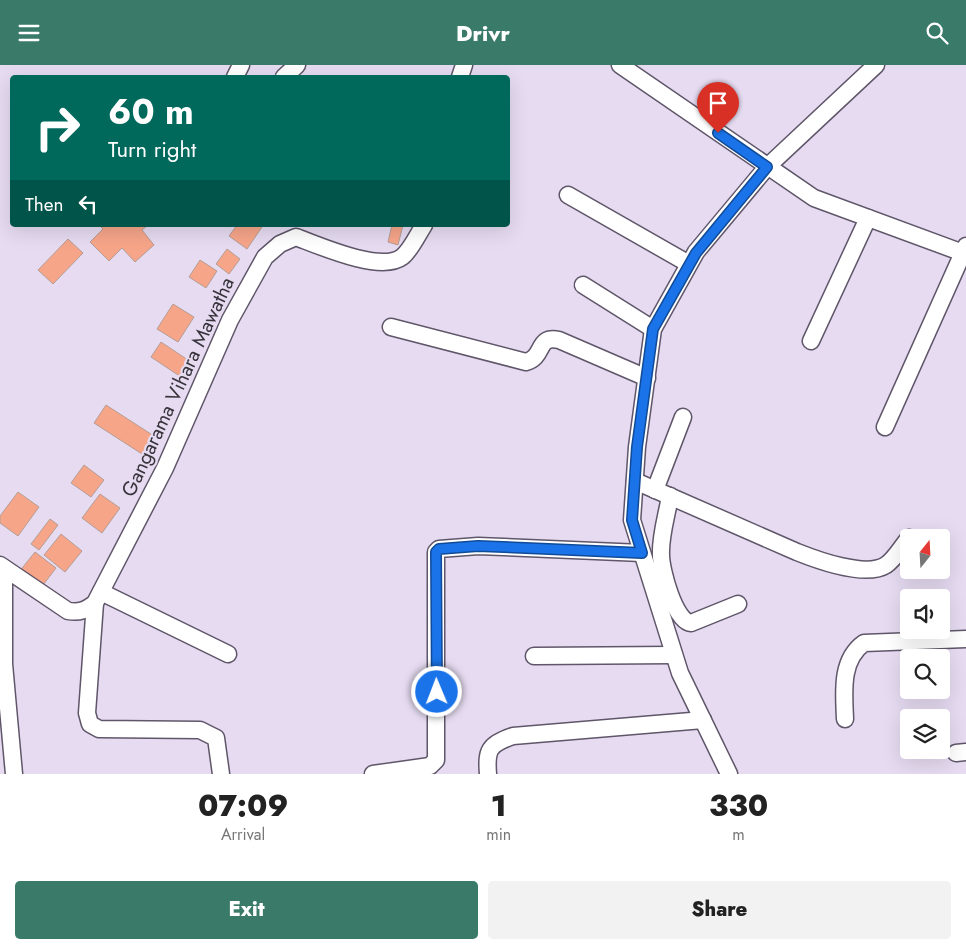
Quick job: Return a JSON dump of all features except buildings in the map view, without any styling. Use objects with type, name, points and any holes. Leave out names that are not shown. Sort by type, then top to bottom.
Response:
[{"type":"street","points":[[286,75],[297,65]]},
{"type":"street","points":[[620,65],[814,198],[965,251],[885,427]]},
{"type":"street","points":[[729,774],[680,673],[632,520],[646,378],[653,329],[696,253],[767,167],[876,65]]},
{"type":"street","points":[[568,195],[689,264]]},
{"type":"street","points":[[811,341],[868,218]]},
{"type":"street","name":"Gangarama Vihara Mawatha","points":[[98,598],[165,468],[230,320],[265,257],[280,244],[296,237],[356,257],[391,263],[404,256],[423,227]]},
{"type":"street","points":[[583,285],[653,329]]},
{"type":"street","points":[[391,327],[526,362],[537,356],[545,341],[551,338],[569,342],[646,378]]},
{"type":"street","points":[[683,417],[662,493],[661,554],[665,580],[680,617],[686,623],[691,623],[738,604]]},
{"type":"street","points":[[635,481],[813,559],[861,570],[886,565],[900,549]]},
{"type":"street","points":[[373,774],[430,766],[436,760],[436,552],[439,549],[478,546],[642,553]]},
{"type":"street","points":[[2,567],[68,611],[77,613],[86,610],[98,598]]},
{"type":"street","points":[[2,567],[4,664],[14,774]]},
{"type":"street","points":[[98,598],[228,654]]},
{"type":"street","points":[[98,598],[87,713],[90,724],[99,729],[200,729],[208,732],[216,738],[221,774]]},
{"type":"street","points":[[845,719],[845,676],[857,649],[864,643],[966,639]]},
{"type":"street","points":[[534,656],[674,655]]},
{"type":"street","points":[[488,774],[486,756],[496,741],[512,736],[703,720]]},
{"type":"route","points":[[437,692],[436,552],[439,549],[445,547],[478,546],[642,553],[632,520],[637,447],[653,329],[696,253],[767,167],[718,133]]}]
